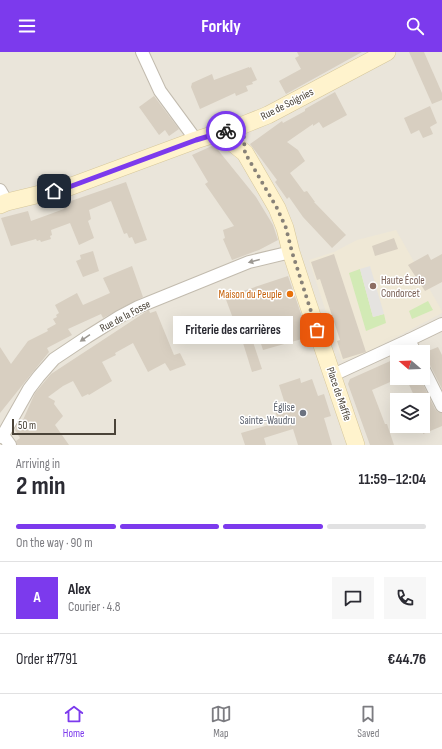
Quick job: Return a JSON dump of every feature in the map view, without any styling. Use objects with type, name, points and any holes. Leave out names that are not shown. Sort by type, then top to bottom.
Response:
[{"type":"street","points":[[142,52],[160,91],[196,140]]},
{"type":"street","name":"Rue de Soignies","points":[[2,199],[69,187],[196,140],[243,126],[268,115],[386,52]]},
{"type":"street","points":[[243,126],[245,153]]},
{"type":"street","points":[[220,133],[245,153]]},
{"type":"street","name":"Place de Maffle","points":[[245,153],[277,208],[286,228],[292,252],[356,445]]},
{"type":"street","name":"Rue de la Fosse","points":[[4,439],[28,389],[54,359],[93,333],[138,307],[197,282],[249,262],[292,252]]},
{"type":"street","points":[[333,375],[442,324]]},
{"type":"street","points":[[409,340],[412,345]]},
{"type":"street","points":[[430,382],[442,406]]},
{"type":"shaded area","points":[[0,52],[442,52],[442,445],[0,445]]},
{"type":"shaded area","name":"Haute École Condorcet","points":[[396,230],[442,313],[368,352],[342,361],[309,260],[334,252],[357,240]]},
{"type":"shaded area","points":[[370,266],[384,314],[373,317],[360,269]]},
{"type":"green space","points":[[360,269],[373,317],[384,314],[386,323],[366,331],[349,273]]},
{"type":"green space","points":[[428,301],[433,310],[412,319],[409,311]]},
{"type":"building","points":[[297,52],[362,52],[286,94],[279,81],[301,69],[295,58],[299,56]]},
{"type":"building","points":[[409,52],[424,52],[442,93],[442,100],[432,104]]},
{"type":"building","points":[[251,67],[257,80],[252,82],[253,84],[246,86],[248,91],[236,96],[235,93],[200,109],[191,87],[192,83],[212,74],[214,80]]},
{"type":"building","points":[[335,92],[347,115],[323,128],[319,122],[313,126],[313,124],[287,142],[298,150],[305,161],[290,173],[304,192],[307,191],[314,202],[346,235],[332,248],[303,217],[289,197],[287,199],[275,182],[277,180],[250,144],[282,121],[283,123],[305,111],[305,109]]},
{"type":"building","points":[[154,96],[179,129],[169,136],[165,130],[159,135],[139,107]]},
{"type":"building","points":[[430,106],[437,123],[430,127],[433,134],[423,138],[419,130],[411,134],[404,118]]},
{"type":"building","points":[[214,145],[256,197],[273,225],[278,240],[259,250],[232,260],[223,239],[225,238],[223,230],[234,226],[205,184],[208,182],[192,155]]},
{"type":"building","points":[[126,182],[147,240],[135,244],[132,237],[129,238],[127,233],[124,234],[111,201],[89,210],[91,219],[88,221],[94,238],[79,245],[70,223],[51,230],[51,239],[41,242],[40,240],[37,241],[36,239],[11,246],[1,218],[28,211],[31,221],[64,209],[62,204]]},
{"type":"building","points":[[394,238],[398,249],[375,256],[372,246]]},
{"type":"building","points":[[93,251],[99,271],[83,277],[76,261],[81,259],[80,255]]},
{"type":"building","points":[[334,254],[366,352],[343,359],[337,341],[340,340],[320,279],[317,280],[311,262]]},
{"type":"building","points":[[428,254],[431,260],[442,254],[442,282],[425,291],[408,265]]},
{"type":"building","points":[[132,266],[143,297],[103,318],[101,314],[68,329],[72,335],[47,348],[49,352],[0,413],[0,347],[11,364],[28,341],[48,331],[47,329],[56,324],[53,319],[57,317],[56,315],[59,313],[55,305],[77,293],[83,305],[110,293],[103,278]]},
{"type":"building","points":[[288,276],[309,337],[263,350],[254,322],[240,326],[238,320],[234,321],[225,297]]},
{"type":"building","points":[[149,310],[150,313],[156,311],[174,355],[180,353],[186,365],[170,371],[165,363],[148,372],[133,343],[115,353],[116,355],[102,362],[112,381],[89,395],[88,394],[82,397],[73,381],[48,397],[55,401],[54,404],[63,416],[55,425],[69,445],[17,445],[16,441],[20,438],[15,430],[18,423],[23,420],[35,393],[51,374]]},
{"type":"building","points":[[248,327],[262,369],[252,372],[239,330]]},
{"type":"building","points":[[438,347],[442,355],[442,389],[430,365],[430,350]]},
{"type":"building","points":[[390,361],[390,382],[372,390],[385,424],[387,424],[394,445],[370,445],[348,384],[350,379]]},
{"type":"building","name":"Église Sainte-Waudru","points":[[300,378],[301,383],[312,379],[318,396],[324,394],[331,416],[324,418],[332,445],[298,445],[293,429],[264,438],[266,445],[245,445],[241,433],[279,422],[275,411],[286,407],[279,385]]},
{"type":"building","points":[[409,385],[423,385],[427,393],[413,393]]},
{"type":"building","points":[[430,399],[435,409],[442,413],[442,426],[430,431]]},
{"type":"way so far","points":[[226,131],[243,126],[245,153],[277,208],[286,228],[292,252],[317,330]]},
{"type":"place","name":"Haute École Condorcet","points":[[373,286]]},
{"type":"place","name":"Maison du Peuple","points":[[290,294]]},
{"type":"place","name":"Friterie des carrières","points":[[317,330]]},
{"type":"place","name":"Église Sainte-Waudru","points":[[303,413]]},
{"type":"route","points":[[54,191],[69,187],[196,140],[226,131]]}]
